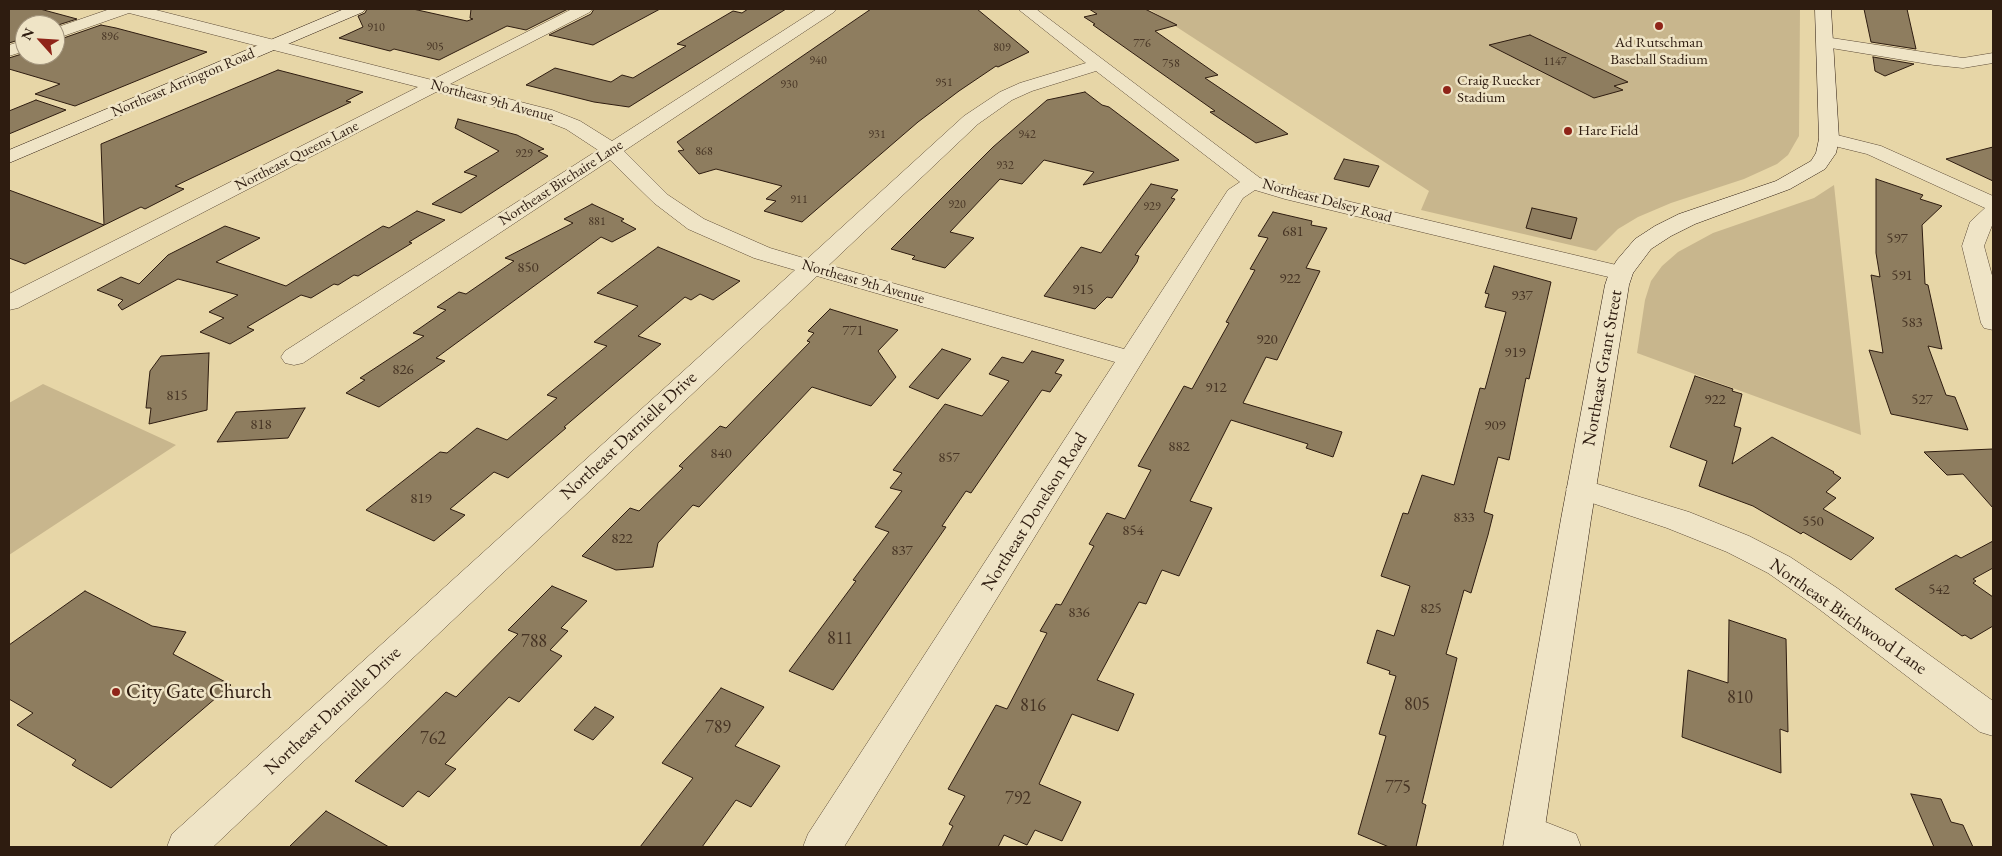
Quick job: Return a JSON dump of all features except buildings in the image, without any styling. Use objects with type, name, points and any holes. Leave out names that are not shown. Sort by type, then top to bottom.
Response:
[{"type":"street","points":[[65,30],[124,9]]},
{"type":"street","name":"Northeast 9th Avenue","points":[[134,9],[545,114],[572,125],[612,150],[661,199],[696,224],[731,241],[762,253],[1132,359]]},
{"type":"street","name":"Northeast Arrington Road","points":[[9,157],[357,9]]},
{"type":"street","name":"Northeast Queens Lane","points":[[9,303],[584,9]]},
{"type":"street","name":"Northeast Birchaire Lane","points":[[294,357],[828,9]]},
{"type":"street","name":"Northeast Delsey Road","points":[[1026,9],[1253,182],[1285,193],[1621,273]]},
{"type":"street","name":"Northeast Grant Street","points":[[1524,840],[1581,489],[1617,285],[1621,273],[1625,265],[1644,244],[1663,231],[1687,219],[1769,191],[1801,176],[1818,165],[1826,153],[1829,139],[1823,9]]},
{"type":"street","points":[[1825,42],[1934,60],[1964,63],[1993,58]]},
{"type":"street","name":"Northeast Darnielle Drive","points":[[186,847],[971,120],[1006,96],[1045,79],[1098,65]]},
{"type":"street","points":[[1829,139],[1874,150],[1993,204]]},
{"type":"street","name":"Northeast Donelson Road","points":[[822,847],[1235,194],[1253,182]]},
{"type":"street","points":[[1993,213],[1981,222],[1973,246],[1993,323]]},
{"type":"street","name":"Northeast Birchwood Lane","points":[[1581,489],[1678,520],[1738,544],[1779,566],[1826,597],[1993,721]]},
{"type":"street","points":[[1524,840],[1562,847]]},
{"type":"shaded area","name":"Hare Field","points":[[1149,9],[1800,9],[1799,136],[1788,155],[1777,164],[1744,179],[1671,203],[1638,217],[1618,229],[1596,251],[1421,210],[1429,191]]},
{"type":"shaded area","points":[[1834,185],[1861,435],[1637,353],[1645,300],[1651,281],[1662,266],[1678,252],[1713,233],[1814,198]]},
{"type":"shaded area","points":[[43,384],[176,445],[9,555],[9,403]]},
{"type":"place","name":"Ad Rutschman Baseball Stadium","points":[[1659,26]]},
{"type":"place","name":"Craig Ruecker Stadium","points":[[1447,90]]},
{"type":"place","name":"Hare Field","points":[[1568,131]]},
{"type":"place","name":"City Gate Church","points":[[116,692]]}]
